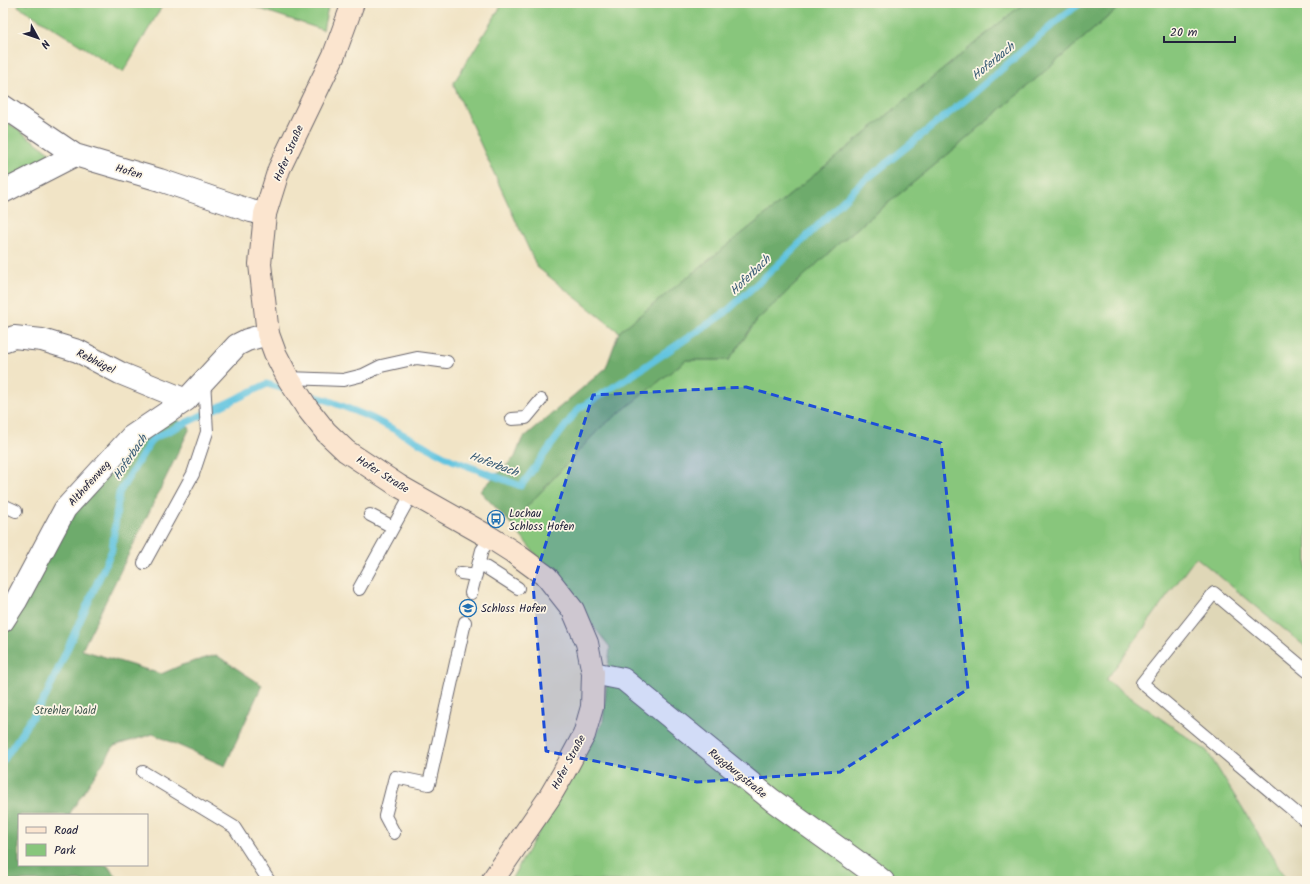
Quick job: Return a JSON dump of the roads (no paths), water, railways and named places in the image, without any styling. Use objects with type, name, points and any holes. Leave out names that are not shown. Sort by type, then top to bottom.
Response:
[{"type":"street","name":"Hofer Straße","points":[[353,3],[334,55],[279,169],[265,214],[260,264],[268,334],[275,353],[290,382],[307,408],[326,432],[346,451],[412,493],[490,538],[546,577],[573,610],[587,643],[593,673],[592,707],[584,735],[549,798],[493,880]]},
{"type":"street","name":"Hofen","points":[[3,106],[74,155],[160,180],[251,211],[265,214]]},
{"type":"street","points":[[3,192],[74,155]]},
{"type":"street","name":"Althofenweg","points":[[3,621],[16,600],[65,509],[131,437],[198,393],[238,345],[247,340],[268,334]]},
{"type":"street","name":"Rebhügel","points":[[3,341],[14,337],[42,340],[78,351],[120,373],[198,393]]},
{"type":"street","name":"Ruggburgstraße","points":[[593,673],[623,679],[772,800],[883,881]]},
{"type":"lane","points":[[290,382],[343,380],[363,375],[381,366],[416,358],[447,362]]},
{"type":"lane","points":[[144,563],[193,474],[208,432],[198,393]]},
{"type":"lane","points":[[512,419],[526,418],[541,400]]},
{"type":"lane","points":[[359,589],[392,532],[412,493]]},
{"type":"lane","points":[[3,505],[16,511]]},
{"type":"lane","points":[[370,514],[392,532]]},
{"type":"lane","points":[[471,593],[482,550],[490,538]]},
{"type":"lane","points":[[479,563],[518,588]]},
{"type":"lane","points":[[461,573],[476,575]]},
{"type":"lane","points":[[1307,671],[1214,593],[1142,683],[1307,822]]},
{"type":"lane","points":[[394,833],[385,816],[395,777],[429,784],[465,622]]},
{"type":"lane","points":[[143,772],[234,827],[269,881]]},
{"type":"waterway","name":"Hoferbach","points":[[304,394],[327,400],[372,418],[452,460],[521,486],[578,409],[628,378],[726,312],[783,260],[858,186],[974,93],[1064,15],[1081,3]]},
{"type":"waterway","name":"Hoferbach","points":[[3,761],[46,696],[112,550],[119,493],[152,439],[267,384],[290,391]]},
{"type":"place","name":"Lochau Schloss Hofen","points":[[496,519]]},
{"type":"place","name":"Schloss Hofen","points":[[468,608]]},
{"type":"park label","name":"Strehler Wald","points":[[65,710]]}]
